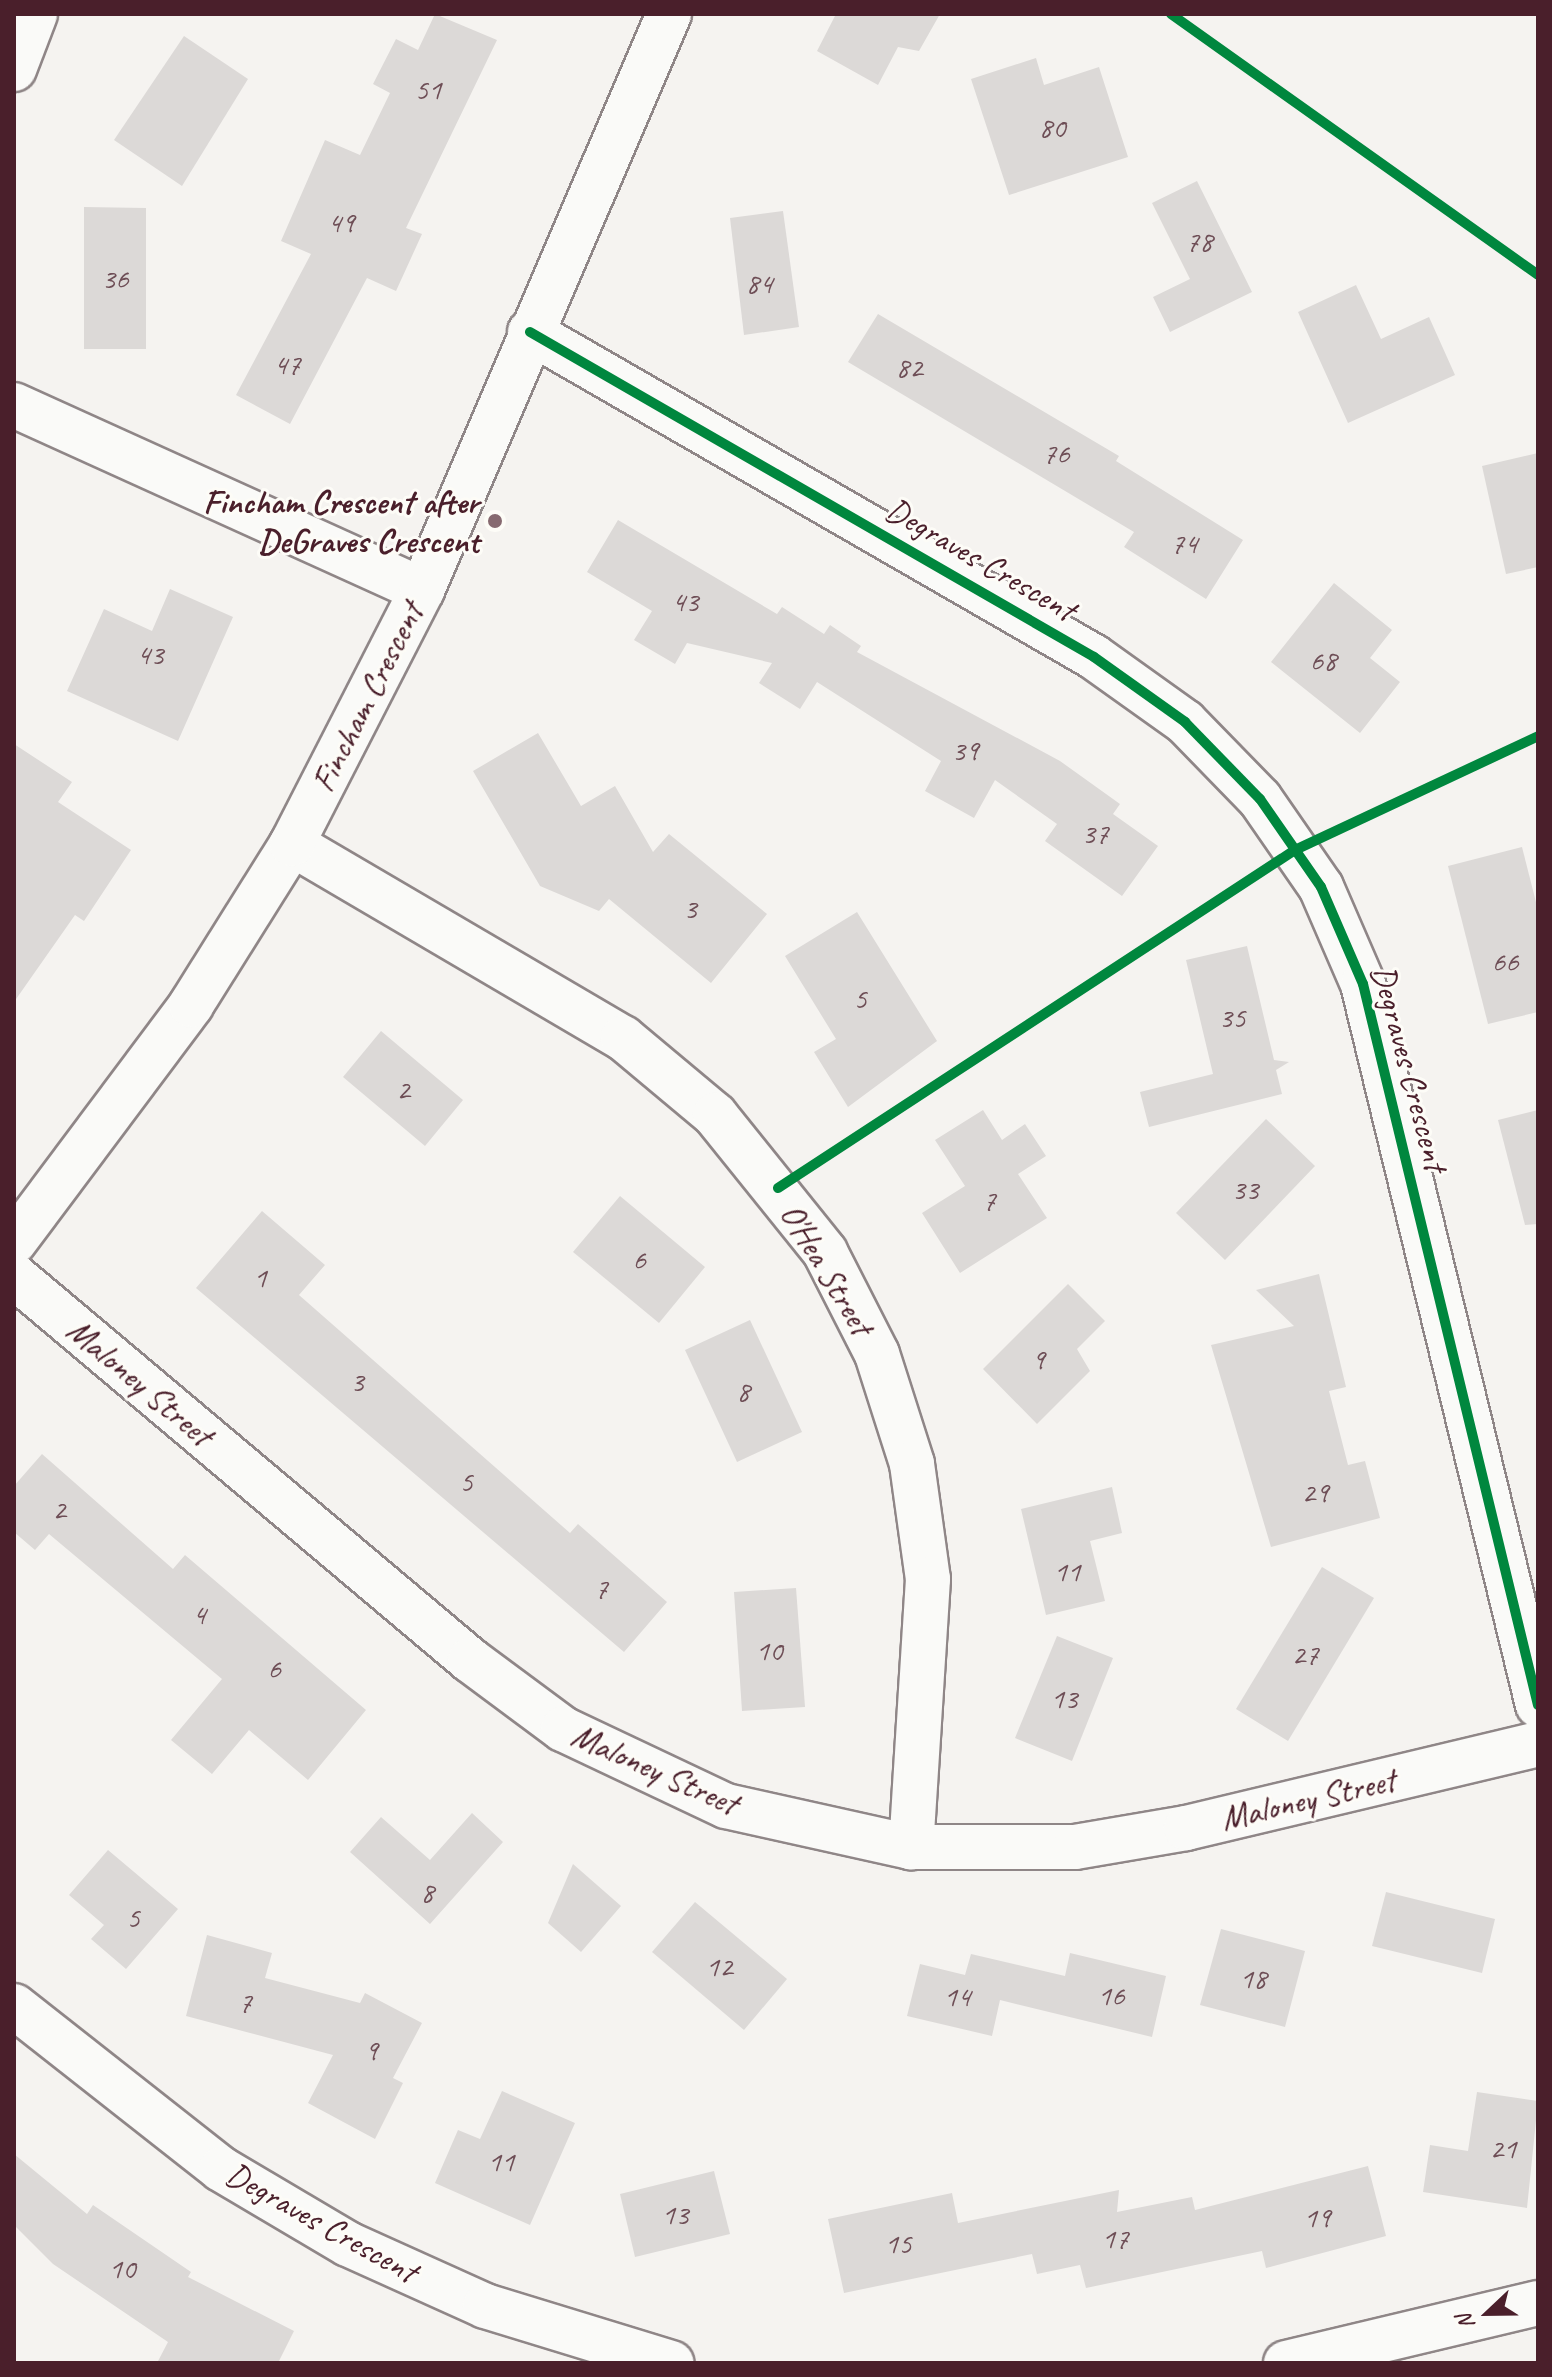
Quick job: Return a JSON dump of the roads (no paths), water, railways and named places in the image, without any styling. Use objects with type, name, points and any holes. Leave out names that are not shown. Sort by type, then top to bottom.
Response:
[{"type":"street","points":[[14,69],[35,14]]},
{"type":"street","name":"Fincham Crescent","points":[[14,1242],[191,1005],[292,844],[422,590],[530,332],[669,14]]},
{"type":"street","name":"Degraves Crescent","points":[[530,332],[1094,657],[1185,722],[1260,799],[1321,887],[1363,984],[1538,1705]]},
{"type":"street","points":[[14,405],[422,590]]},
{"type":"street","name":"O'Hea Street","points":[[292,844],[623,1038],[715,1115],[825,1252],[877,1354],[912,1464],[928,1579],[911,1847]]},
{"type":"street","name":"Maloney Street","points":[[14,1276],[470,1660],[563,1729],[726,1806],[911,1847],[1089,1845],[1538,1744]]},
{"type":"street","name":"Degraves Crescent","points":[[14,2006],[221,2169],[348,2244],[485,2306],[671,2363]]},
{"type":"street","points":[[1286,2363],[1538,2303]]},
{"type":"place","name":"Fincham Crescent after DeGraves Crescent","points":[[495,521]]}]
